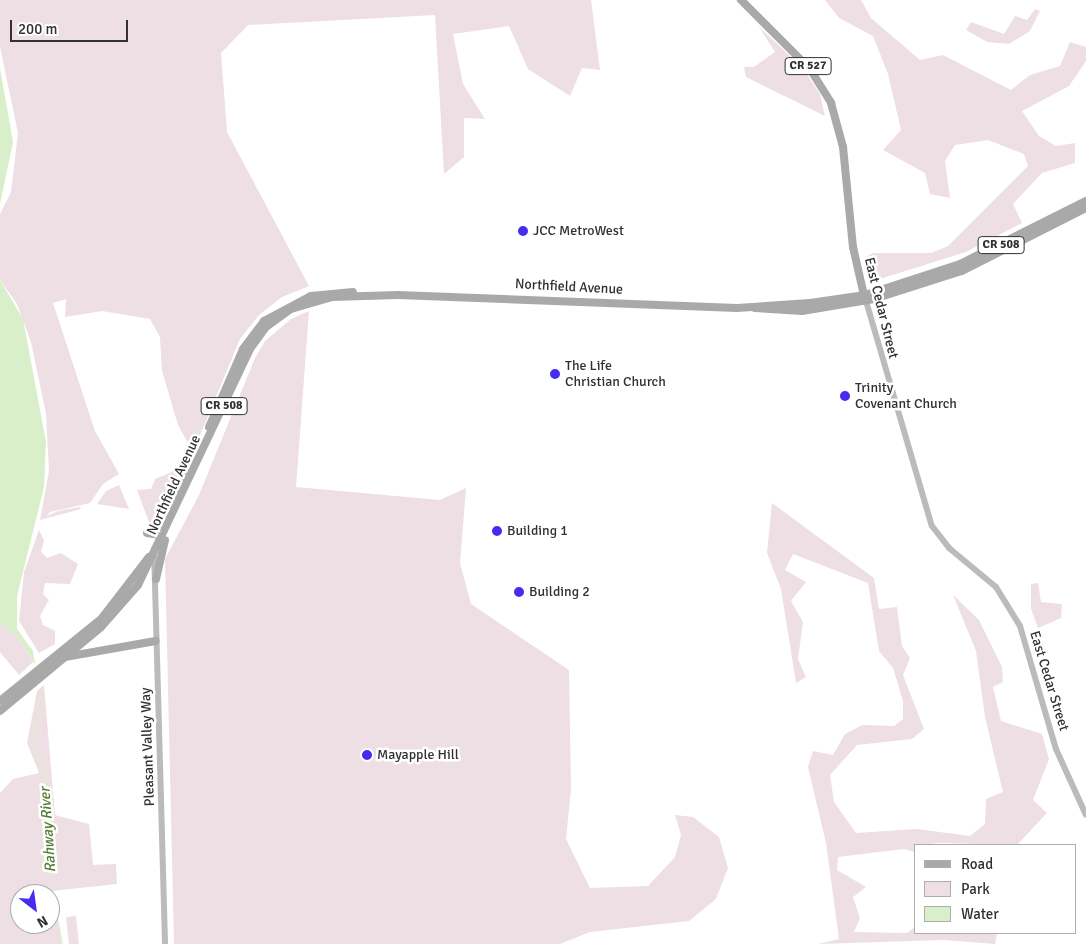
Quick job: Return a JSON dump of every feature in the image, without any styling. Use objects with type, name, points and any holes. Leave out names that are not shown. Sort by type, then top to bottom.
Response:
[{"type":"main road","name":"East Cedar Street","points":[[741,0],[810,69],[830,103],[843,147],[854,247],[865,298],[932,526],[949,548],[996,587],[1020,626],[1056,749],[1086,815]]},
{"type":"main road","name":"CR 508","points":[[753,308],[771,312],[865,298],[972,262],[1082,208],[1086,200]]},
{"type":"main road","name":"Northfield Avenue","points":[[0,701],[71,648],[124,602],[155,552],[250,349],[266,327],[291,309],[318,299],[398,295],[753,308]]},
{"type":"main road","name":"CR 508","points":[[753,308],[865,298]]},
{"type":"main road","points":[[771,312],[774,307],[798,303]]},
{"type":"main road","points":[[147,533],[162,535],[162,566],[156,578]]},
{"type":"main road","name":"Pleasant Valley Way","points":[[155,552],[165,944]]},
{"type":"main road","points":[[63,658],[156,641]]},
{"type":"main road","name":"Northfield Avenue","points":[[0,711],[63,658],[71,648]]},
{"type":"green space","points":[[0,0],[591,0],[600,70],[582,68],[570,96],[528,69],[509,26],[453,34],[463,84],[485,119],[464,118],[464,157],[444,174],[435,15],[248,25],[221,53],[227,132],[309,286],[282,297],[259,315],[240,339],[169,510],[158,524],[150,525],[137,490],[151,489],[155,479],[179,469],[190,447],[178,425],[162,371],[160,337],[150,319],[102,311],[65,317],[66,299],[53,303],[95,431],[119,474],[103,484],[90,503],[50,512],[47,516],[58,511],[79,507],[81,509],[40,520],[49,471],[46,414],[31,342],[17,304],[0,280],[0,214],[11,192],[18,133],[0,47]]},
{"type":"green space","points":[[825,0],[861,0],[871,18],[920,60],[943,55],[1011,90],[1030,75],[1060,66],[1070,42],[1086,47],[1086,61],[1069,86],[1022,111],[1039,136],[1056,146],[1075,143],[1075,163],[1042,173],[1013,204],[1022,223],[966,252],[870,282],[864,258],[873,253],[931,253],[948,246],[1028,166],[1024,154],[988,140],[955,145],[945,161],[950,198],[930,194],[925,173],[883,150],[901,130],[888,74],[873,36],[839,18]]},
{"type":"green space","points":[[1035,9],[1040,11],[1030,31],[1009,44],[987,42],[966,30],[971,22],[1004,34],[1015,16],[1027,20]]},
{"type":"green space","points":[[759,27],[802,67],[820,94],[825,116],[746,77],[744,67],[754,67],[775,52]]},
{"type":"green space","points":[[309,311],[296,487],[440,500],[466,488],[460,563],[471,604],[569,670],[571,789],[566,839],[590,888],[648,886],[675,857],[681,835],[675,815],[693,817],[719,837],[728,868],[716,899],[689,921],[590,932],[560,944],[174,944],[165,559],[199,495],[255,358],[265,341],[291,319]]},
{"type":"green space","points":[[119,485],[129,509],[97,504],[106,491]]},
{"type":"green space","points":[[772,503],[874,578],[879,609],[897,607],[902,646],[910,658],[903,675],[924,729],[912,739],[857,745],[830,775],[834,802],[856,833],[917,829],[970,836],[985,824],[986,799],[1003,792],[985,717],[976,651],[953,595],[979,620],[1002,667],[1003,682],[993,687],[1001,721],[1042,734],[1049,759],[1033,800],[1047,813],[1018,844],[914,844],[914,852],[903,849],[838,857],[837,870],[866,887],[853,897],[860,918],[854,932],[907,933],[914,928],[914,934],[997,934],[995,944],[944,940],[818,944],[839,939],[826,843],[808,767],[813,751],[833,755],[845,734],[862,725],[894,726],[903,719],[903,701],[893,668],[879,651],[868,583],[793,554],[785,570],[806,582],[791,601],[803,622],[798,659],[806,677],[796,683],[781,589],[767,553]]},
{"type":"green space","points":[[39,530],[44,540],[41,552],[47,558],[61,553],[78,564],[70,584],[45,583],[43,594],[49,600],[40,616],[43,625],[55,631],[55,644],[39,653],[19,621],[24,572]]},
{"type":"green space","points":[[1038,583],[1041,602],[1062,604],[1061,618],[1038,628],[1031,609],[1031,584]]},
{"type":"green space","points":[[0,623],[17,636],[33,662],[19,675],[0,652]]},
{"type":"green space","points":[[44,685],[55,815],[89,824],[93,865],[116,864],[117,884],[60,890],[60,884],[10,884],[10,934],[60,933],[62,944],[0,944],[0,793],[13,779],[39,773],[27,743],[37,691]]},
{"type":"green space","points":[[76,916],[79,944],[69,944],[66,917]]},
{"type":"water","points":[[0,68],[13,142],[0,204]]},
{"type":"water","points":[[0,280],[23,319],[46,442],[44,487],[17,596],[17,629],[33,651],[35,665],[17,636],[0,623]]},
{"type":"waterway","name":"Rahway River","points":[[41,689],[31,743],[42,769],[48,802],[52,891],[62,944]]},
{"type":"place","name":"JCC MetroWest","points":[[523,231]]},
{"type":"place","name":"The Life Christian Church","points":[[555,374]]},
{"type":"place","name":"Trinity Covenant Church","points":[[845,396]]},
{"type":"place","name":"Building 1","points":[[497,531]]},
{"type":"place","name":"Building 2","points":[[519,592]]},
{"type":"place","name":"Mayapple Hill","points":[[367,755]]}]
